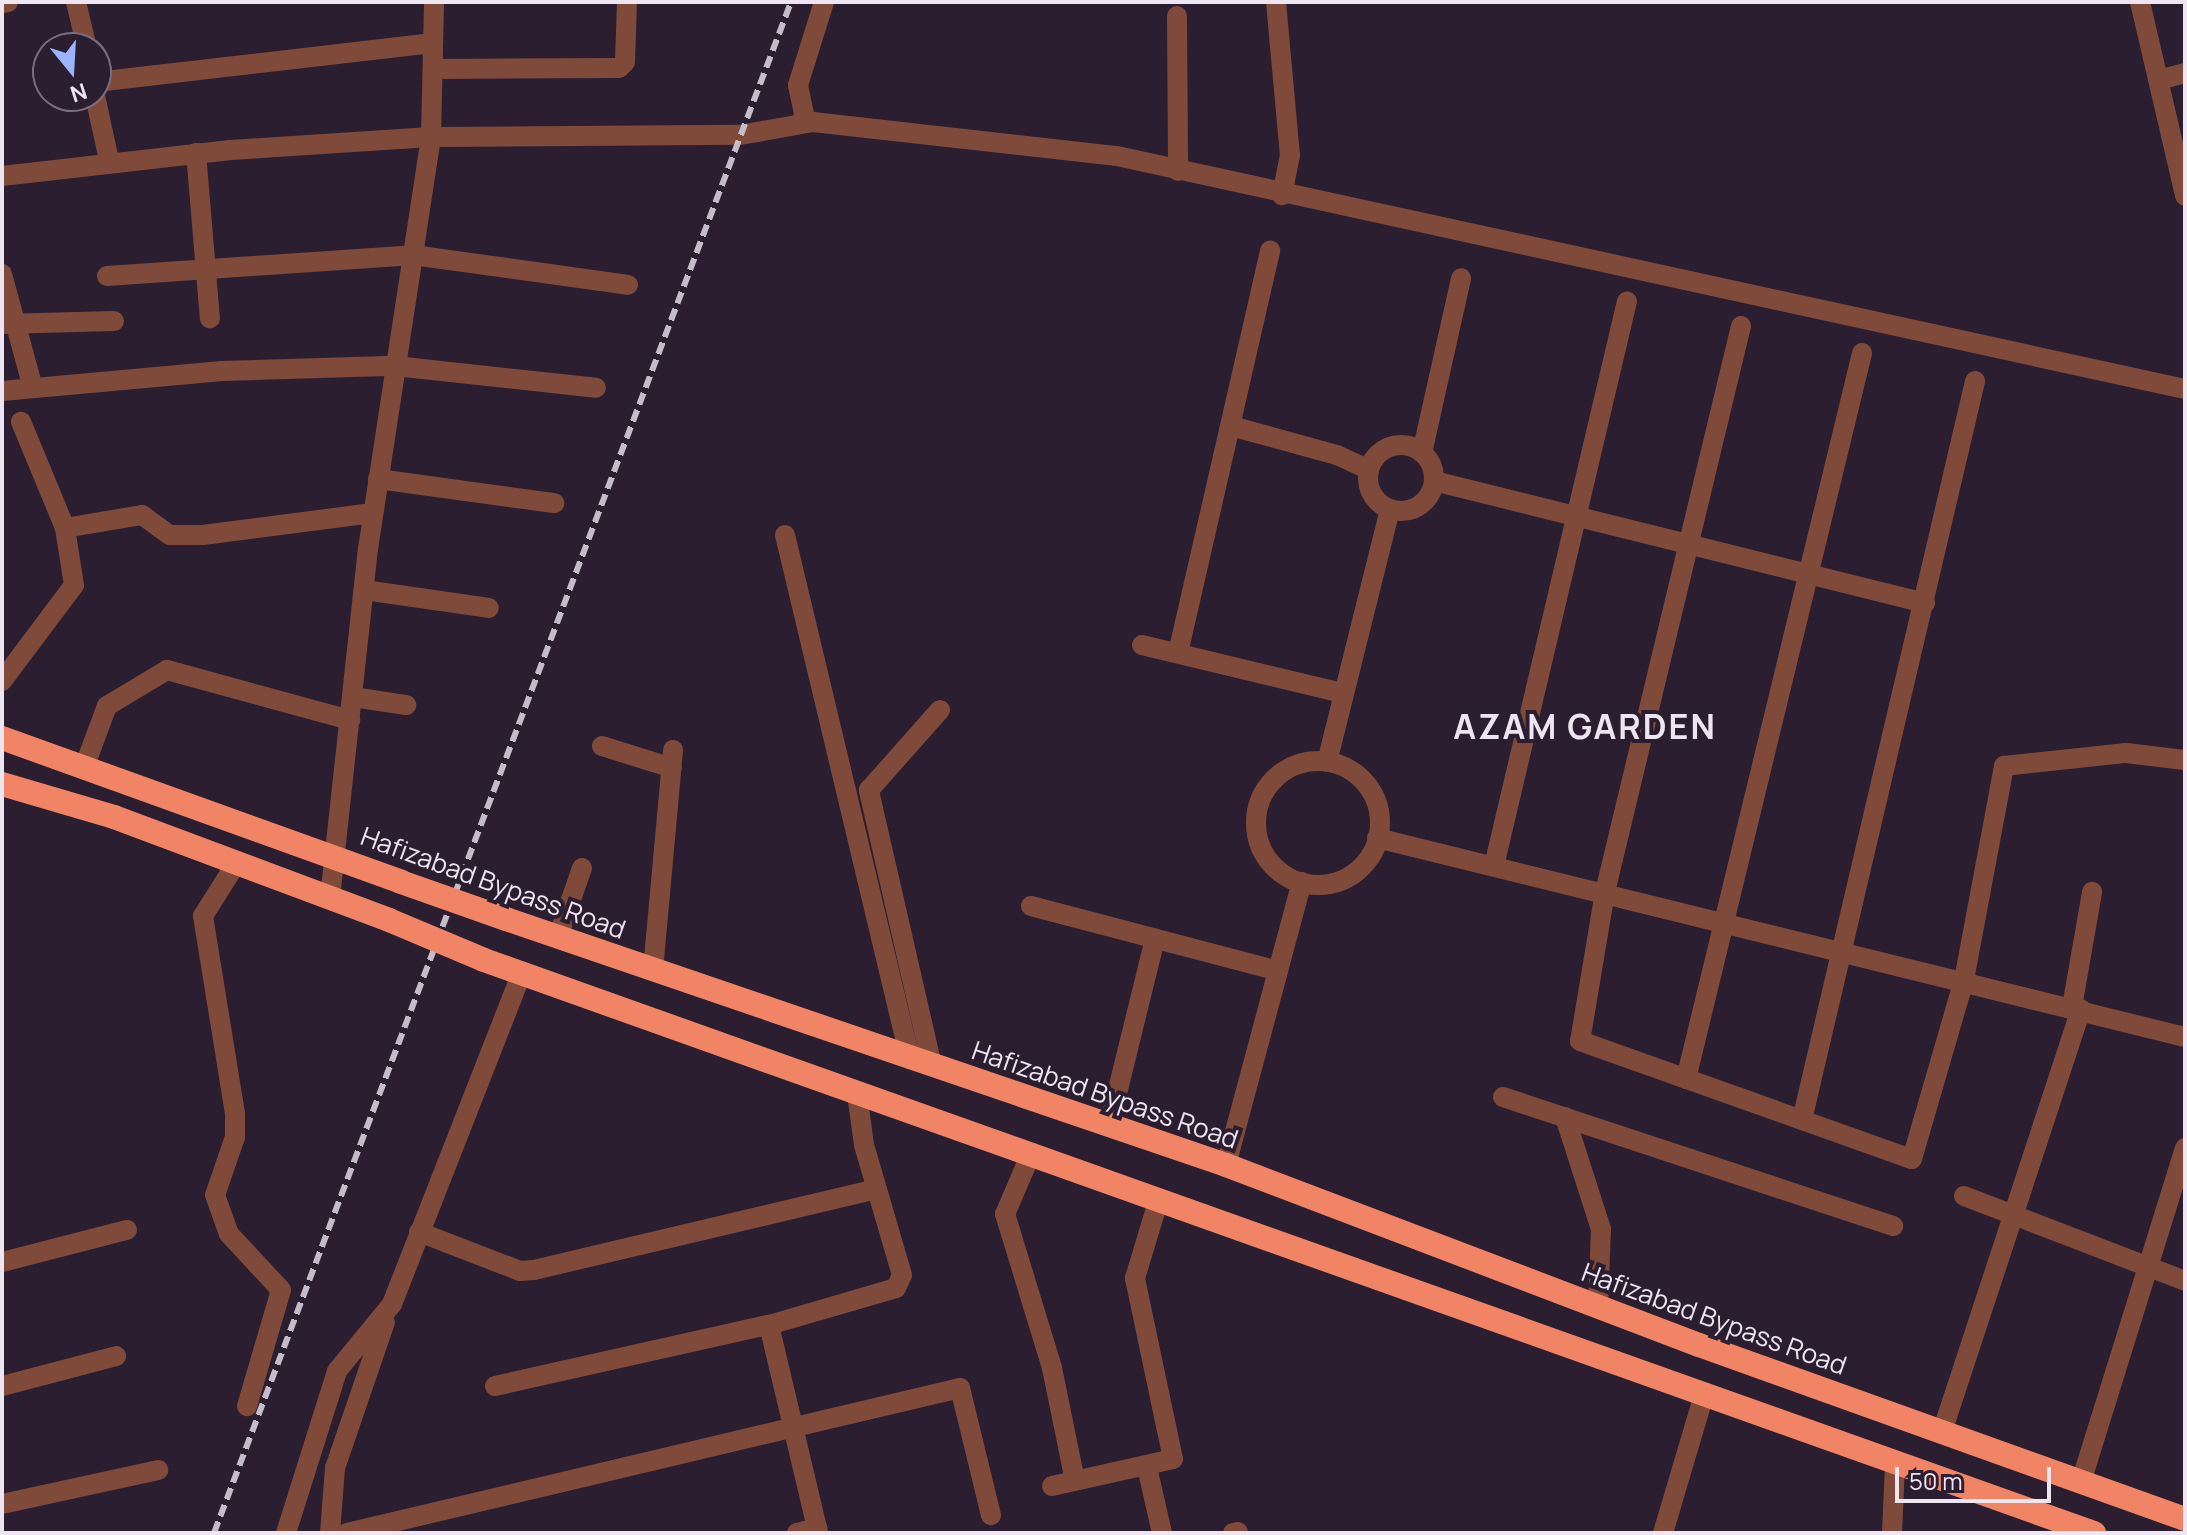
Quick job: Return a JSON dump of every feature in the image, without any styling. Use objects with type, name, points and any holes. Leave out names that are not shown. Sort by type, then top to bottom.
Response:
[{"type":"highway","name":"Hafizabad Bypass Road","points":[[2,738],[85,765],[506,919],[1226,1165],[1598,1306],[2185,1519]]},
{"type":"highway","points":[[2,784],[237,862],[521,975],[1703,1398],[2094,1533]]},
{"type":"street","points":[[76,2],[83,32]]},
{"type":"street","points":[[330,898],[373,513],[431,137],[434,2]]},
{"type":"street","points":[[433,69],[619,68],[625,62],[627,2]]},
{"type":"street","points":[[806,123],[798,85],[824,2]]},
{"type":"street","points":[[1276,2],[1290,155],[1282,195]]},
{"type":"street","points":[[2140,2],[2185,193]]},
{"type":"street","points":[[1177,16],[1178,171]]},
{"type":"street","points":[[112,80],[433,43]]},
{"type":"street","points":[[2159,80],[2185,73]]},
{"type":"street","points":[[98,112],[109,160]]},
{"type":"street","points":[[2,176],[109,160],[431,137],[740,135],[806,123],[1117,156],[1282,195],[2185,389]]},
{"type":"street","points":[[196,153],[210,318]]},
{"type":"street","points":[[1178,653],[1270,250]]},
{"type":"street","points":[[107,276],[413,255],[628,285]]},
{"type":"street","points":[[2,274],[8,322],[33,388]]},
{"type":"street","points":[[1434,481],[1422,453],[1461,278]]},
{"type":"street","points":[[1494,866],[1572,515],[1627,301]]},
{"type":"street","points":[[8,322],[114,321]]},
{"type":"street","points":[[1741,326],[1686,543],[1605,892],[1580,1041],[1912,1159],[1964,980],[2004,766],[2126,753],[2185,760]]},
{"type":"street","points":[[1686,1079],[1862,353]]},
{"type":"street","points":[[2,391],[222,371],[395,366],[596,388]]},
{"type":"street","points":[[1802,1120],[1838,950],[1925,603],[1975,381]]},
{"type":"street","points":[[2,681],[74,585],[65,528],[21,422]]},
{"type":"street","points":[[1231,426],[1337,455],[1369,470]]},
{"type":"street","points":[[1369,470],[1392,446],[1422,453]]},
{"type":"street","points":[[1369,470],[1373,497],[1390,510],[1419,506],[1434,481]]},
{"type":"street","points":[[378,479],[554,503]]},
{"type":"street","points":[[1434,481],[1925,603]]},
{"type":"street","points":[[1327,762],[1390,510]]},
{"type":"street","points":[[65,528],[142,515],[170,535],[203,535],[373,513]]},
{"type":"street","points":[[785,535],[921,1062]]},
{"type":"street","points":[[364,590],[489,608]]},
{"type":"street","points":[[1142,645],[1342,693]]},
{"type":"street","points":[[85,765],[107,706],[167,670],[350,720]]},
{"type":"street","points":[[353,697],[406,705]]},
{"type":"street","points":[[921,1062],[869,790],[940,710]]},
{"type":"street","points":[[602,746],[673,759],[653,970]]},
{"type":"street","points":[[1327,762],[1355,774],[1371,791],[1377,838],[1367,860],[1349,876],[1302,882],[1264,854],[1258,807],[1286,769],[1327,762]]},
{"type":"street","points":[[1377,838],[1964,980],[2185,1037]]},
{"type":"street","points":[[237,862],[203,916],[235,1113],[235,1137],[215,1195],[229,1234],[281,1290],[247,1406]]},
{"type":"street","points":[[558,937],[582,868]]},
{"type":"street","points":[[1226,1165],[1302,882]]},
{"type":"street","points":[[1942,1432],[2076,1008],[2092,892]]},
{"type":"street","points":[[1031,906],[1278,971]]},
{"type":"street","points":[[1109,1126],[1155,939]]},
{"type":"street","points":[[330,1533],[335,1468],[419,1232],[521,975]]},
{"type":"street","points":[[495,1386],[769,1325],[902,1283],[877,1189],[857,1094]]},
{"type":"street","points":[[1503,1097],[1893,1226]]},
{"type":"street","points":[[1565,1117],[1601,1229],[1598,1306]]},
{"type":"street","points":[[2081,1482],[2185,1148]]},
{"type":"street","points":[[1030,1156],[1005,1214],[1052,1368],[1075,1481]]},
{"type":"street","points":[[419,1232],[520,1271],[534,1270],[877,1189]]},
{"type":"street","points":[[1964,1196],[2185,1281]]},
{"type":"street","points":[[1052,1486],[1173,1459],[1135,1278],[1158,1202]]},
{"type":"street","points":[[2,1262],[127,1230]]},
{"type":"street","points":[[286,1533],[337,1371],[392,1304]]},
{"type":"street","points":[[769,1325],[792,1424],[811,1531]]},
{"type":"street","points":[[2,1386],[116,1356]]},
{"type":"street","points":[[347,1533],[792,1424],[960,1388],[991,1515]]},
{"type":"street","points":[[1663,1533],[1703,1398]]},
{"type":"street","points":[[1892,1533],[1895,1464]]},
{"type":"street","points":[[1147,1467],[1162,1533]]},
{"type":"street","points":[[3,1508],[158,1470]]},
{"type":"railway","points":[[214,1533],[791,2]]},
{"type":"district","name":"AZAM GARDEN","points":[[1585,727]]}]
